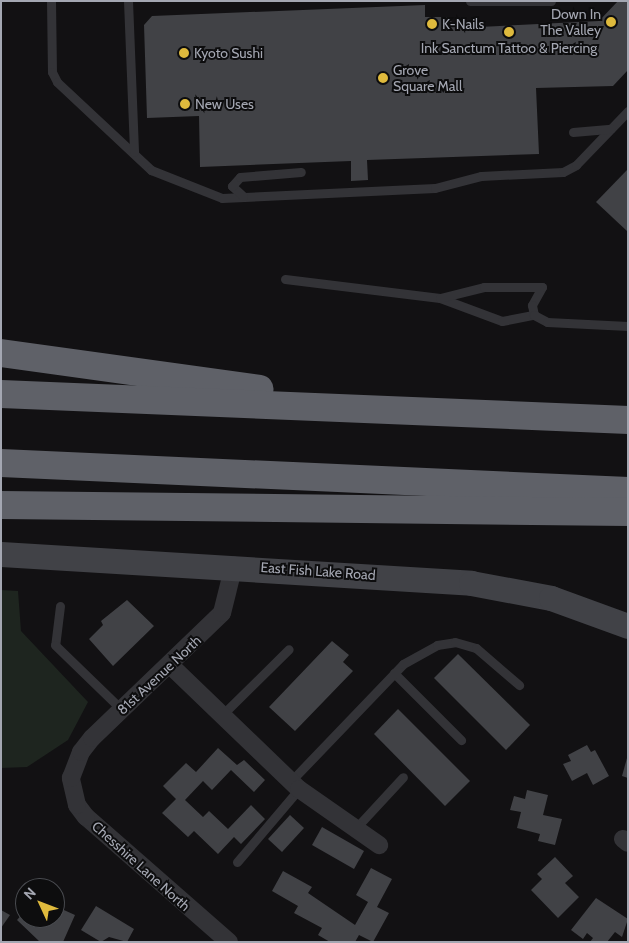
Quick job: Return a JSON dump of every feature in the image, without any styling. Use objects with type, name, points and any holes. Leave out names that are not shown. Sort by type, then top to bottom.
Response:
[{"type":"highway","points":[[1,353],[98,370],[448,412]]},
{"type":"highway","points":[[1,394],[628,420]]},
{"type":"highway","points":[[1,463],[628,491]]},
{"type":"highway","points":[[1,489],[149,496],[196,507]]},
{"type":"highway","points":[[1,505],[628,512]]},
{"type":"street","name":"East Fish Lake Road","points":[[1,554],[234,565],[497,587],[552,598],[628,626]]},
{"type":"street","name":"81st Avenue North","points":[[71,778],[81,752],[222,613],[234,565]]},
{"type":"street","points":[[170,665],[294,785],[354,830],[379,845]]},
{"type":"street","name":"Chesshire Lane North","points":[[71,778],[77,805],[86,818],[229,942]]},
{"type":"lane","points":[[51,1],[52,72],[57,82],[163,176],[222,198],[435,188],[481,176],[550,175],[576,165],[628,112]]},
{"type":"lane","points":[[128,1],[134,152]]},
{"type":"lane","points":[[470,1],[551,1]]},
{"type":"lane","points":[[573,132],[611,129]]},
{"type":"lane","points":[[249,197],[236,194],[232,186],[236,178],[300,172]]},
{"type":"lane","points":[[285,280],[440,298],[502,320],[534,315],[547,322],[628,326]]},
{"type":"lane","points":[[440,298],[484,288],[542,287],[532,305],[534,315]]},
{"type":"lane","points":[[60,606],[55,645],[122,710]]},
{"type":"lane","points":[[236,862],[294,785],[394,673],[437,645],[455,642],[493,659],[519,684]]},
{"type":"lane","points":[[222,716],[289,649]]},
{"type":"lane","points":[[394,673],[461,740]]},
{"type":"lane","points":[[354,830],[403,778]]},
{"type":"shaded area","points":[[1,590],[18,591],[21,631],[88,702],[68,740],[27,767],[1,768]]},
{"type":"building","name":"Grove Square Mall","points":[[618,1],[628,1],[628,70],[613,86],[536,88],[539,154],[367,160],[368,180],[351,181],[351,161],[200,167],[199,116],[147,118],[144,25],[152,16],[425,5],[425,17],[446,17],[459,28],[599,21]]},
{"type":"building","points":[[628,169],[628,232],[596,202]]},
{"type":"building","points":[[127,600],[154,626],[113,666],[89,639],[103,625],[101,621]]},
{"type":"building","points":[[332,641],[349,655],[343,662],[353,671],[295,731],[269,707]]},
{"type":"building","points":[[458,654],[530,725],[506,750],[434,678]]},
{"type":"building","points":[[398,709],[470,781],[445,806],[374,734]]},
{"type":"building","points":[[587,745],[591,752],[595,750],[609,776],[593,785],[587,773],[572,781],[563,764],[571,761],[568,755]]},
{"type":"building","points":[[218,748],[237,765],[244,760],[265,780],[254,792],[231,770],[212,790],[203,781],[185,800],[203,817],[209,811],[228,829],[251,805],[265,819],[241,844],[234,837],[218,854],[194,831],[188,837],[162,813],[176,799],[163,786],[186,763],[196,772]]},
{"type":"building","points":[[628,758],[628,778],[622,776]]},
{"type":"building","points":[[527,790],[548,795],[543,815],[562,819],[555,845],[538,841],[540,834],[517,828],[521,812],[510,810],[514,796],[525,799]]},
{"type":"building","points":[[290,815],[304,828],[282,852],[268,839]]},
{"type":"building","points":[[322,827],[364,851],[354,869],[312,845]]},
{"type":"building","points":[[555,857],[573,876],[565,883],[579,897],[558,918],[531,890],[542,879],[537,874]]},
{"type":"building","points":[[371,868],[392,879],[377,907],[389,913],[373,942],[359,935],[355,942],[330,942],[318,935],[322,928],[294,913],[298,906],[272,891],[283,871],[312,887],[308,893],[355,925],[368,902],[356,895]]},
{"type":"building","points":[[596,898],[628,919],[622,937],[615,932],[607,942],[590,942],[593,938],[587,933],[583,939],[571,930]]},
{"type":"building","points":[[96,906],[134,929],[127,942],[109,937],[101,942],[81,930]]},
{"type":"building","points":[[1,910],[10,915],[1,928]]},
{"type":"building","points":[[65,910],[75,915],[63,942],[40,942],[25,928],[65,928]]},
{"type":"place","name":"Down In The Valley","points":[[611,22]]},
{"type":"place","name":"K-Nails","points":[[432,24]]},
{"type":"place","name":"Ink Sanctum Tattoo & Piercing","points":[[509,32]]},
{"type":"place","name":"Kyoto Sushi","points":[[184,53]]},
{"type":"place","name":"Grove Square Mall","points":[[383,78]]},
{"type":"place","name":"New Uses","points":[[185,104]]}]
